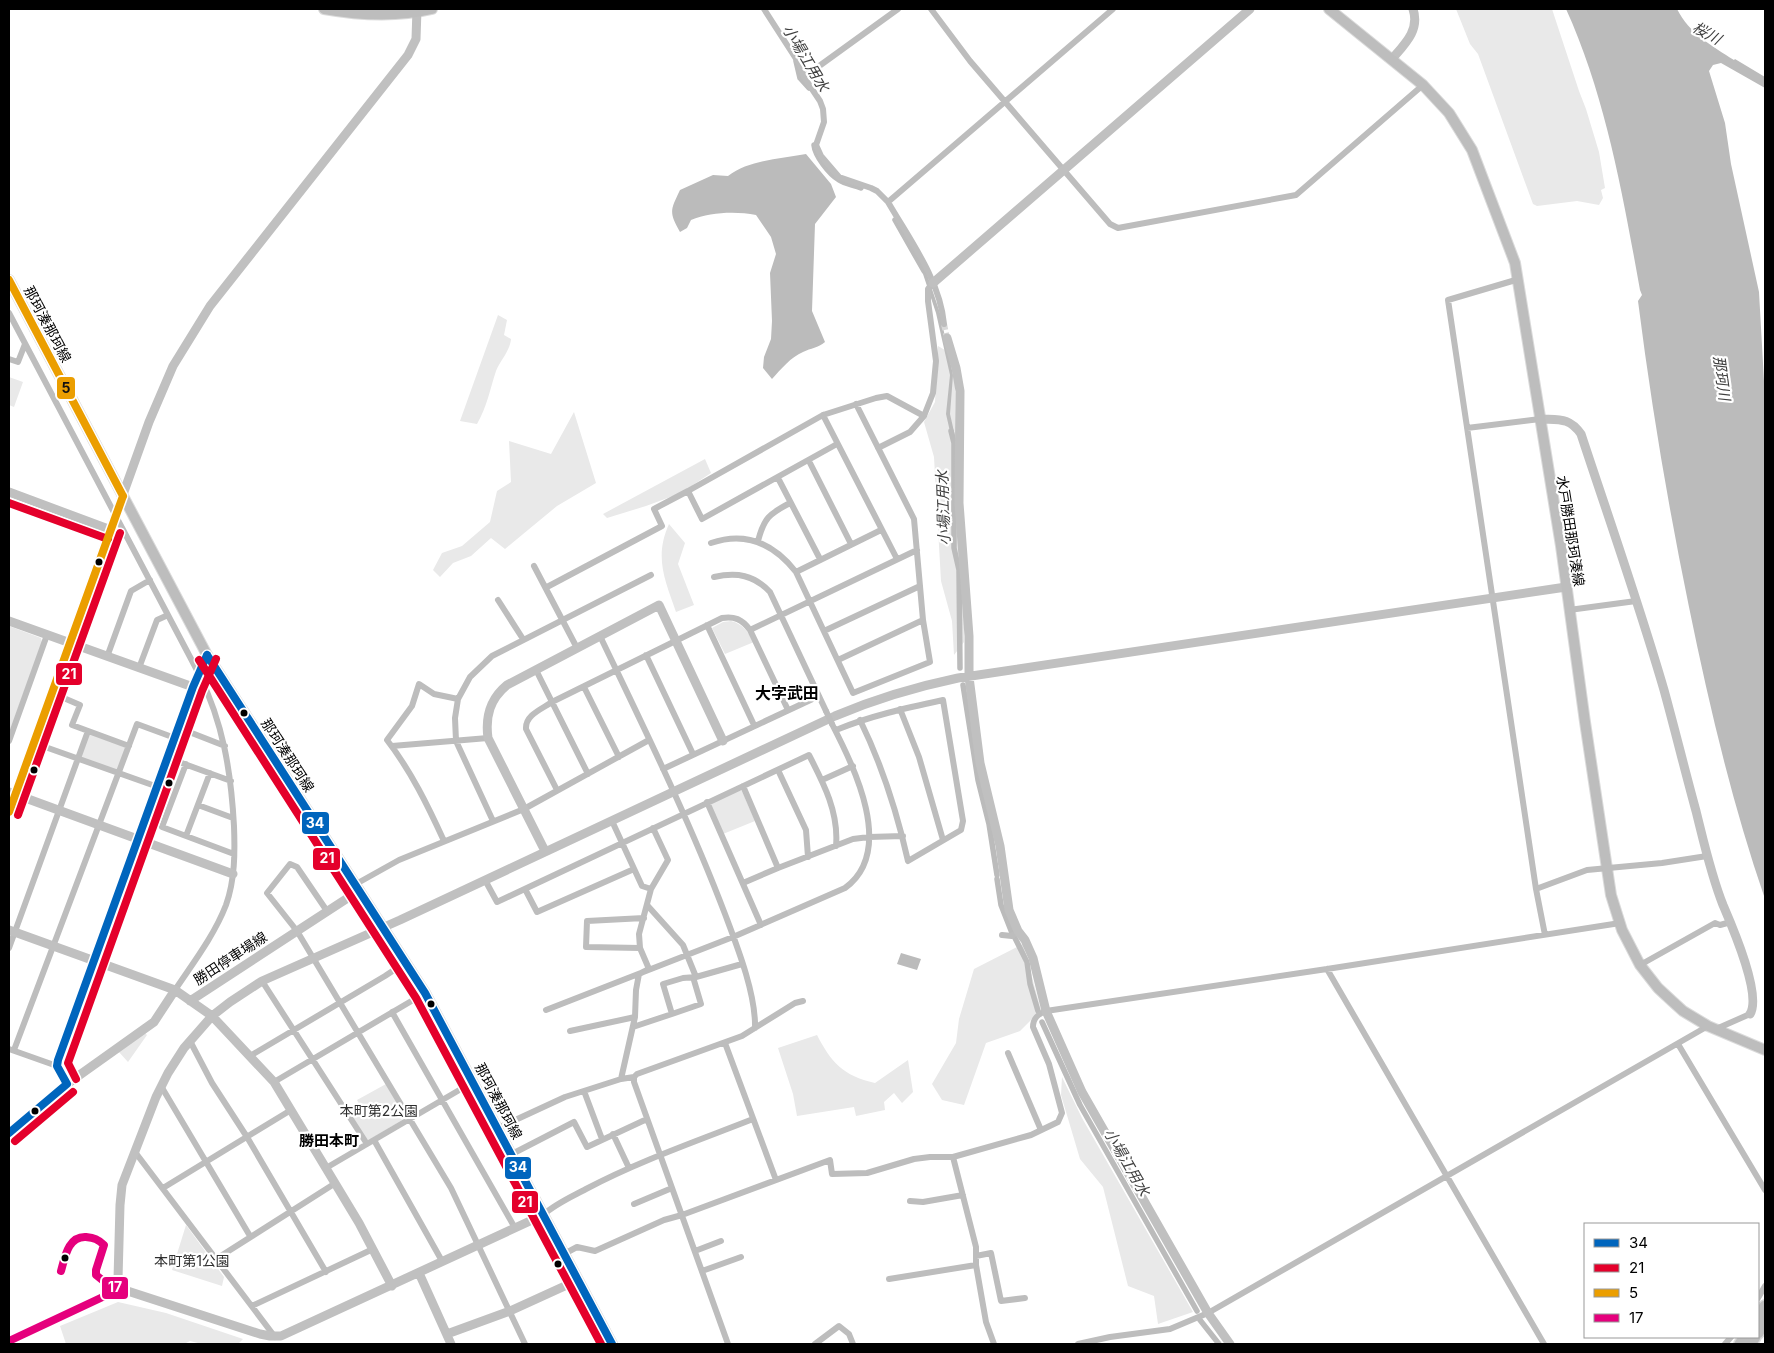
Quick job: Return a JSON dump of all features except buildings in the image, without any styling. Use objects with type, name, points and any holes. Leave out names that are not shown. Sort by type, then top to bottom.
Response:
[{"type":"main road","points":[[324,9],[341,12],[417,11],[432,9]]},
{"type":"main road","name":"水戸勝田那珂湊線","points":[[1329,9],[1424,85],[1449,113],[1472,150],[1510,248],[1519,279],[1611,894],[1628,944],[1640,965],[1658,988],[1683,1010],[1712,1028],[1765,1050]]},
{"type":"main road","name":"那珂湊那珂線","points":[[9,280],[207,655],[425,993],[612,1344]]},
{"type":"street","points":[[764,9],[800,65],[804,77],[820,101],[824,122],[816,145],[820,156],[838,178],[878,191],[888,202],[933,283],[943,311],[944,324]]},
{"type":"street","points":[[804,77],[898,9]]},
{"type":"street","points":[[931,9],[1004,102],[1110,224],[1118,228],[1296,195],[1424,85]]},
{"type":"street","points":[[888,202],[1113,9]]},
{"type":"street","points":[[878,448],[910,432],[924,416],[933,393],[935,345],[932,335],[928,289],[933,283],[1250,9]]},
{"type":"street","points":[[1392,59],[1412,34],[1416,19],[1413,9]]},
{"type":"street","points":[[9,812],[12,793],[34,743],[161,391],[173,366],[210,306],[408,55],[416,39],[417,11]]},
{"type":"street","points":[[1519,279],[1448,300],[1536,889],[1545,935]]},
{"type":"street","points":[[9,313],[208,693],[225,746],[231,781],[234,854],[233,874],[226,905],[216,927],[154,1022],[67,1084],[9,1133]]},
{"type":"street","points":[[947,338],[956,368],[960,391],[959,503],[967,598],[969,676],[980,763],[1000,846],[1010,910],[1018,931],[1033,958],[1046,1011],[1095,1117],[1208,1313],[1230,1344]]},
{"type":"street","points":[[9,359],[18,362],[25,344]]},
{"type":"street","points":[[547,588],[662,526],[654,509],[823,415],[887,396],[924,416]]},
{"type":"street","points":[[711,543],[727,539],[758,541],[776,550],[788,561],[796,572],[810,600],[853,693],[891,676],[930,662],[923,620],[914,519],[856,404]]},
{"type":"street","points":[[823,415],[897,559]]},
{"type":"street","points":[[1078,1344],[1110,1337],[1170,1329],[1208,1313],[1678,1044],[1712,1028],[1750,1014],[1753,1006],[1748,973],[1707,856],[1664,691],[1581,434],[1575,425],[1567,420],[1540,419],[1468,428]]},
{"type":"street","points":[[688,491],[702,519],[810,461],[837,444]]},
{"type":"street","points":[[810,461],[851,544]]},
{"type":"street","points":[[778,478],[820,559]]},
{"type":"street","points":[[9,492],[111,530]]},
{"type":"street","points":[[758,541],[765,520],[777,510],[790,503]]},
{"type":"street","points":[[796,572],[881,530]]},
{"type":"street","points":[[750,630],[916,550]]},
{"type":"street","points":[[534,566],[577,648]]},
{"type":"street","points":[[546,1010],[733,937],[845,888],[853,882],[863,869],[866,860],[868,837],[862,792],[853,766],[782,614],[770,592],[755,580],[736,574],[714,577]]},
{"type":"street","points":[[494,821],[456,741],[455,718],[458,699],[470,677],[487,660],[523,639],[651,575]]},
{"type":"street","points":[[107,656],[130,591],[150,580]]},
{"type":"street","points":[[824,631],[920,586]]},
{"type":"street","points":[[9,1341],[107,1295],[116,1288],[118,1279],[121,1194],[125,1177],[161,1086],[190,1040],[212,1016],[244,991],[262,980],[384,927],[860,705],[911,688],[969,676],[1566,587]]},
{"type":"street","points":[[498,600],[523,639]]},
{"type":"street","points":[[1569,610],[1636,601]]},
{"type":"street","points":[[546,851],[488,738],[487,721],[493,700],[507,685],[660,606],[723,741]]},
{"type":"street","points":[[139,668],[157,620],[168,614]]},
{"type":"street","points":[[557,790],[526,729],[525,723],[529,717],[552,702],[722,618],[729,617],[742,621],[750,630],[788,710]]},
{"type":"street","points":[[838,660],[923,620]]},
{"type":"street","points":[[9,621],[193,688]]},
{"type":"street","points":[[707,625],[754,726]]},
{"type":"street","points":[[9,741],[47,635]]},
{"type":"street","points":[[600,636],[683,814],[733,937],[755,1014],[755,1028]]},
{"type":"street","points":[[67,1084],[57,1066],[58,1060],[193,688],[207,655]]},
{"type":"street","points":[[646,655],[693,754]]},
{"type":"street","points":[[536,670],[588,774]]},
{"type":"street","points":[[444,841],[426,801],[387,740],[412,706],[419,684],[434,694],[458,699]]},
{"type":"street","points":[[584,687],[619,756]]},
{"type":"street","points":[[52,694],[80,705],[72,725],[129,746]]},
{"type":"street","points":[[663,769],[819,696]]},
{"type":"street","points":[[834,727],[900,709],[943,700],[962,821],[961,830],[908,861],[903,836],[877,756],[860,720]]},
{"type":"street","points":[[900,709],[919,757],[944,840]]},
{"type":"street","points":[[57,1066],[11,1050],[53,946],[137,724],[175,738]]},
{"type":"street","points":[[179,728],[225,746]]},
{"type":"street","points":[[9,948],[12,931],[60,810],[88,731]]},
{"type":"street","points":[[392,746],[488,738]]},
{"type":"street","points":[[358,887],[399,860],[524,809],[649,740]]},
{"type":"street","points":[[34,743],[158,787]]},
{"type":"street","points":[[485,880],[497,902],[809,755],[822,780],[834,816],[837,832],[836,846]]},
{"type":"street","points":[[168,758],[231,781]]},
{"type":"street","points":[[186,764],[162,827],[234,854]]},
{"type":"street","points":[[822,780],[853,766]]},
{"type":"street","points":[[778,770],[806,830],[808,857]]},
{"type":"street","points":[[186,836],[210,773]]},
{"type":"street","points":[[743,786],[778,868]]},
{"type":"street","points":[[12,793],[233,874]]},
{"type":"street","points":[[707,802],[761,925]]},
{"type":"street","points":[[198,805],[233,818]]},
{"type":"street","points":[[612,821],[642,886],[651,889]]},
{"type":"street","points":[[649,969],[640,948],[639,934],[651,889],[668,860],[653,828]]},
{"type":"street","points":[[743,884],[778,868],[853,840],[868,837],[903,836]]},
{"type":"street","points":[[1536,889],[1587,870],[1662,863],[1707,856]]},
{"type":"street","points":[[327,911],[297,867],[290,864],[267,893],[297,931],[451,1188],[525,1344]]},
{"type":"street","points":[[525,889],[537,912],[634,869]]},
{"type":"street","name":"勝田停車場線","points":[[12,931],[175,990],[190,1001],[327,911],[358,887]]},
{"type":"street","points":[[633,1027],[701,1004],[688,953],[671,930],[647,905]]},
{"type":"street","points":[[640,948],[586,947],[587,921],[644,918]]},
{"type":"street","points":[[564,1254],[577,1247],[594,1251],[664,1220],[830,1160],[832,1174],[867,1173],[914,1159],[953,1157],[1031,1135],[1058,1122],[1062,1113],[1049,1064],[1033,1027],[1033,1022],[1037,1016],[1046,1011],[1327,969],[1620,922]]},
{"type":"street","points":[[1640,965],[1715,923],[1720,925],[1731,922]]},
{"type":"street","points":[[1002,935],[1012,936],[1018,931]]},
{"type":"street","points":[[250,1056],[406,962]]},
{"type":"street","points":[[672,1014],[663,984],[742,964]]},
{"type":"street","points":[[1327,969],[1544,1344]]},
{"type":"street","points":[[621,1078],[635,1017],[636,990],[639,974]]},
{"type":"street","points":[[262,980],[367,1144]]},
{"type":"street","points":[[274,1082],[425,993]]},
{"type":"street","points":[[190,1001],[212,1016],[274,1082],[373,1249],[392,1286]]},
{"type":"street","points":[[498,1128],[565,1097],[621,1078],[634,1077],[637,1074],[681,1057],[725,1043],[755,1028],[795,1003],[803,1001]]},
{"type":"street","points":[[392,1012],[515,1228]]},
{"type":"street","points":[[570,1031],[635,1017]]},
{"type":"street","points":[[190,1040],[212,1084],[292,1210],[326,1272]]},
{"type":"street","points":[[725,1043],[776,1180]]},
{"type":"street","points":[[1678,1044],[1765,1190]]},
{"type":"street","points":[[1008,1053],[1041,1130]]},
{"type":"street","points":[[634,1077],[634,1082],[659,1154],[728,1344]]},
{"type":"street","points":[[326,1168],[473,1082]]},
{"type":"street","points":[[161,1086],[250,1236]]},
{"type":"street","points":[[584,1091],[602,1140]]},
{"type":"street","points":[[163,1188],[291,1110]]},
{"type":"street","points":[[512,1154],[574,1122],[587,1147],[647,1118]]},
{"type":"street","points":[[106,1284],[260,1334],[275,1337],[281,1336],[543,1215],[560,1202],[659,1154],[753,1119]]},
{"type":"street","points":[[613,1134],[629,1168]]},
{"type":"street","points":[[374,1140],[442,1261]]},
{"type":"street","points":[[135,1152],[275,1337]]},
{"type":"street","points":[[953,1157],[976,1247],[976,1265],[986,1322],[994,1344]]},
{"type":"street","points":[[216,1259],[334,1184]]},
{"type":"street","points":[[634,1204],[672,1188]]},
{"type":"street","points":[[910,1201],[923,1202],[963,1195]]},
{"type":"street","points":[[695,1251],[721,1242]]},
{"type":"street","points":[[252,1306],[373,1249]]},
{"type":"street","points":[[976,1256],[991,1253],[1001,1301],[1025,1298]]},
{"type":"street","points":[[702,1271],[741,1257]]},
{"type":"street","points":[[889,1279],[976,1265]]},
{"type":"street","points":[[419,1273],[451,1344]]},
{"type":"street","points":[[447,1334],[510,1311],[578,1280]]},
{"type":"street","points":[[815,1344],[839,1326],[849,1334],[853,1344]]},
{"type":"green space","points":[[1456,9],[1552,9],[1599,152],[1605,188],[1601,190],[1603,198],[1599,205],[1577,201],[1537,206],[1533,204],[1478,54],[1470,44]]},
{"type":"green space","points":[[498,315],[507,320],[504,335],[511,339],[509,348],[496,371],[486,405],[477,424],[460,421]]},
{"type":"green space","points":[[938,346],[950,353],[955,377],[964,591],[964,642],[954,655],[952,621],[941,581],[934,457],[924,422],[935,402]]},
{"type":"green space","points":[[9,377],[23,382],[14,407],[9,405]]},
{"type":"green space","points":[[574,412],[596,483],[557,506],[505,549],[491,538],[471,556],[453,563],[440,577],[433,570],[442,553],[462,546],[490,522],[497,491],[511,482],[509,441],[551,454]]},
{"type":"green space","points":[[705,459],[711,473],[681,493],[607,518],[603,514]]},
{"type":"green space","points":[[669,524],[685,543],[678,564],[694,605],[676,612],[665,579],[662,558],[662,547]]},
{"type":"green space","points":[[731,621],[742,626],[754,642],[725,654],[712,628],[723,622]]},
{"type":"green space","points":[[9,626],[41,638],[42,642],[9,733]]},
{"type":"green space","points":[[88,731],[129,746],[118,774],[78,759]]},
{"type":"green space","points":[[740,790],[755,821],[723,834],[710,804]]},
{"type":"green space","points":[[1023,944],[1041,1010],[1020,1031],[986,1043],[964,1105],[942,1100],[932,1084],[956,1043],[959,1019],[974,969]]},
{"type":"green space","points":[[144,1032],[147,1035],[128,1062],[118,1051]]},
{"type":"green space","points":[[817,1035],[827,1053],[839,1066],[846,1072],[864,1080],[875,1083],[908,1060],[913,1092],[902,1103],[894,1093],[884,1102],[885,1110],[856,1116],[854,1107],[797,1116],[793,1094],[778,1048]]},
{"type":"green space","points":[[1062,1077],[1082,1118],[1193,1312],[1158,1324],[1154,1296],[1128,1286],[1103,1187],[1080,1159],[1061,1095]]},
{"type":"green space","name":"本町第2公園","points":[[386,1084],[405,1117],[369,1140],[365,1139],[350,1113],[360,1106],[357,1100]]},
{"type":"green space","name":"本町第1公園","points":[[186,1225],[224,1277],[222,1286],[172,1270]]},
{"type":"green space","points":[[118,1302],[166,1313],[243,1339],[238,1344],[202,1344],[190,1341],[184,1344],[66,1344],[60,1326]]},
{"type":"water","name":"那珂川","points":[[1566,9],[1677,9],[1688,25],[1702,38],[1734,60],[1765,77],[1765,88],[1721,63],[1713,65],[1709,71],[1725,123],[1731,164],[1759,292],[1765,399],[1765,899],[1742,827],[1722,754],[1689,607],[1654,416],[1638,301],[1642,295],[1612,147],[1592,77]]},
{"type":"water","points":[[806,154],[831,184],[836,197],[815,224],[812,311],[825,342],[794,357],[772,379],[763,368],[764,357],[771,339],[770,273],[776,254],[771,237],[756,215],[740,213],[723,213],[698,217],[691,220],[687,228],[680,232],[672,211],[680,190],[713,175],[728,176],[755,163]]},
{"type":"water","points":[[921,268],[925,268],[940,313],[953,375],[950,414],[955,436],[951,436],[946,414],[950,375],[936,313]]},
{"type":"water","points":[[901,953],[921,959],[917,970],[897,964]]},
{"type":"waterway","name":"小場江用水","points":[[796,61],[800,78],[809,88]]},
{"type":"waterway","name":"小場江用水","points":[[814,145],[820,159],[831,174],[841,181],[861,188]]},
{"type":"waterway","name":"小場江用水","points":[[895,220],[924,271]]},
{"type":"waterway","name":"小場江用水","points":[[951,431],[954,443],[954,548],[959,570],[960,668]]},
{"type":"waterway","name":"小場江用水","points":[[963,685],[978,780],[989,824],[997,875]]},
{"type":"waterway","name":"小場江用水","points":[[997,879],[1001,905],[1012,933]]},
{"type":"waterway","name":"小場江用水","points":[[1014,936],[1027,962],[1030,984],[1038,1011]]},
{"type":"waterway","name":"小場江用水","points":[[1042,1022],[1080,1105],[1197,1311]]},
{"type":"waterway","name":"小場江用水","points":[[1200,1320],[1219,1344]]},
{"type":"tunnel","points":[[944,324],[947,338]]},
{"type":"transit line","name":"5","points":[[9,280],[123,496]]},
{"type":"transit line","name":"5","points":[[9,812],[123,496]]},
{"type":"transit line","name":"21","points":[[9,503],[108,539]]},
{"type":"transit line","name":"21","points":[[18,815],[120,533]]},
{"type":"transit line","name":"34","points":[[207,655],[425,993],[612,1344]]},
{"type":"transit line","name":"34","points":[[67,1084],[57,1066],[58,1060],[193,687],[207,655]]},
{"type":"transit line","name":"21","points":[[76,1079],[68,1063],[202,691],[216,659]]},
{"type":"transit line","name":"21","points":[[199,660],[416,998],[601,1344]]},
{"type":"transit line","name":"34","points":[[9,1133],[67,1084]]},
{"type":"transit line","name":"21","points":[[15,1141],[73,1092]]},
{"type":"transit line","name":"17","points":[[9,1341],[107,1295],[116,1288],[96,1275],[104,1245],[94,1238],[86,1237],[75,1240],[68,1248],[61,1271]]},
{"type":"district","name":"大字武田","points":[[787,693]]},
{"type":"district","name":"勝田本町","points":[[329,1140]]},
{"type":"water label","name":"桜川","points":[[1707,33]]}]
